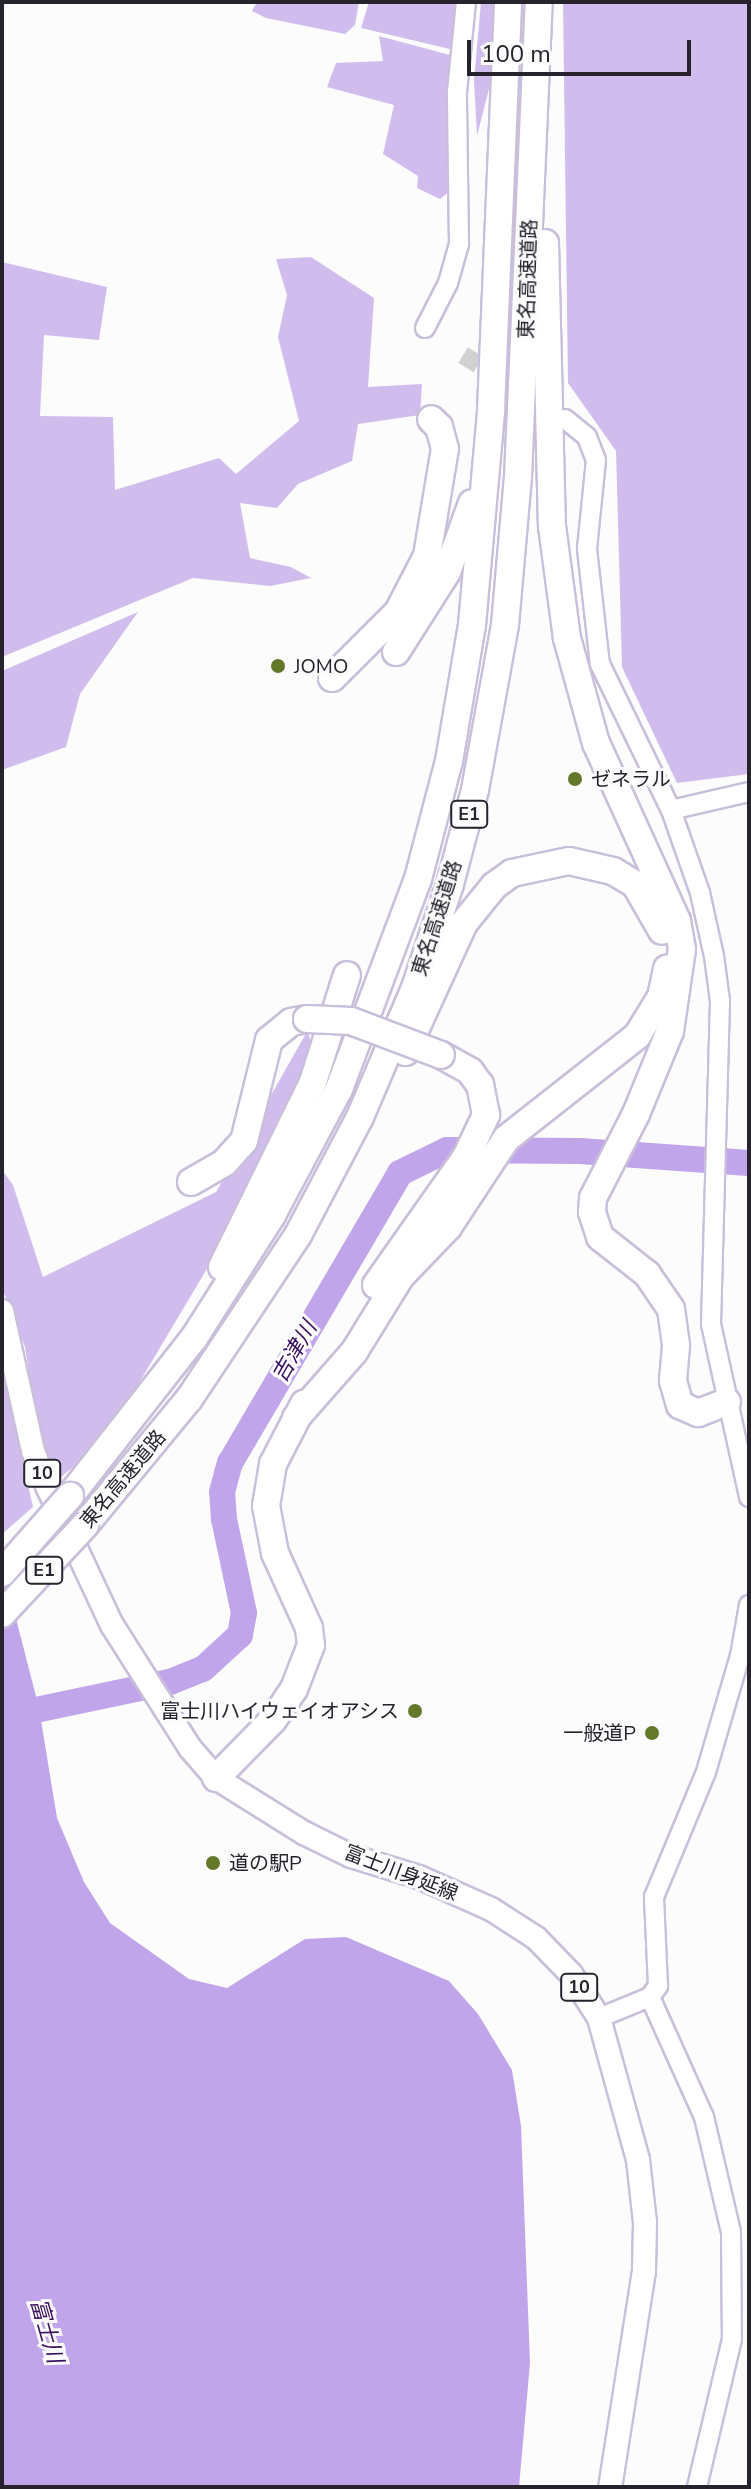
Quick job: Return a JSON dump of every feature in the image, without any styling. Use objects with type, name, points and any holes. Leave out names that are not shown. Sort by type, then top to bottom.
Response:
[{"type":"highway","name":"東名高速道路","points":[[2,1573],[99,1463],[194,1338],[272,1215],[339,1089],[400,934],[435,820],[461,699],[487,476],[508,2]]},
{"type":"highway","name":"東名高速道路","points":[[2,1614],[85,1525],[232,1339],[298,1235],[360,1117],[433,938],[475,790],[505,625],[518,477],[539,2]]},
{"type":"highway","points":[[536,60],[553,410],[552,526],[567,638],[596,743],[677,921],[682,949],[670,1031],[636,1114],[596,1191],[592,1212],[600,1237],[647,1274],[671,1309],[676,1346],[673,1381],[680,1405],[698,1413],[727,1402]]},
{"type":"highway","points":[[396,652],[447,572],[470,513],[494,336]]},
{"type":"highway","points":[[332,678],[398,612],[427,556],[445,449],[439,427],[431,419]]},
{"type":"highway","points":[[232,1339],[319,1221],[478,904],[494,886],[529,866],[591,863],[635,884],[651,903],[667,947],[668,972],[661,997],[637,1036],[530,1115],[475,1184],[448,1227],[401,1276],[335,1377],[296,1418]]},
{"type":"highway","points":[[99,1463],[187,1327],[264,1187],[313,1082],[347,975]]},
{"type":"highway","points":[[191,1182],[225,1162],[244,1141],[269,1040],[291,1022],[307,1019],[351,1021],[441,1055],[470,1071],[480,1085],[485,1101],[481,1128],[296,1418],[273,1464],[266,1506],[275,1553],[309,1628],[311,1645],[294,1689],[273,1720],[216,1778]]},
{"type":"main road","name":"富士川身延線","points":[[2,1311],[33,1451],[112,1625],[163,1706],[216,1778],[304,1833],[351,1856],[419,1877],[513,1923],[536,1938],[571,1974],[599,2018],[638,2160],[645,2222],[644,2271],[610,2487]]},
{"type":"street","points":[[425,328],[448,283],[459,244],[457,92],[466,2]]},
{"type":"street","points":[[565,419],[587,437],[596,460],[587,549],[600,664],[671,810],[700,893],[718,986],[711,1324],[749,1497]]},
{"type":"street","points":[[671,810],[749,792]]},
{"type":"street","points":[[599,2018],[650,1997],[661,1973],[652,1924],[654,1897],[706,1772],[740,1656],[749,1605]]},
{"type":"street","points":[[650,1997],[704,2117],[731,2232],[732,2339],[697,2487]]},
{"type":"shaded area","points":[[257,2],[359,2],[355,25],[345,34],[266,18],[252,11]]},
{"type":"shaded area","points":[[369,2],[459,2],[454,50],[361,28]]},
{"type":"shaded area","points":[[481,2],[497,2],[491,81],[477,136],[474,80]]},
{"type":"shaded area","points":[[563,2],[749,2],[749,774],[677,783],[622,667],[616,451],[568,383]]},
{"type":"shaded area","points":[[379,36],[450,55],[450,191],[440,199],[417,188],[418,176],[383,154],[394,105],[327,87],[336,63],[383,61]]},
{"type":"shaded area","points":[[311,257],[374,298],[368,387],[422,384],[420,415],[358,424],[352,461],[298,484],[277,508],[240,503],[250,558],[291,567],[311,578],[270,586],[193,578],[2,657],[2,262],[107,287],[99,340],[44,335],[40,416],[113,417],[115,490],[219,458],[236,474],[299,421],[278,337],[287,295],[276,259]]},
{"type":"shaded area","points":[[138,612],[80,694],[66,747],[2,770],[2,671]]},
{"type":"shaded area","points":[[308,1030],[311,1045],[270,1163],[105,1440],[48,1488],[25,1347],[2,1288],[2,1170],[13,1185],[43,1277],[216,1192]]},
{"type":"shaded area","points":[[2,1369],[33,1507],[2,1534]]},
{"type":"water","name":"富士川","points":[[2,1564],[39,1708],[57,1818],[84,1882],[110,1923],[189,1979],[227,1988],[305,1939],[346,1937],[449,1981],[478,2014],[512,2070],[521,2126],[530,2363],[519,2487],[2,2487]]},
{"type":"waterway","name":"吉津川","points":[[2,1717],[170,1682],[203,1669],[240,1635],[244,1613],[224,1519],[222,1492],[230,1463],[400,1173],[447,1150],[580,1151],[749,1163]]},
{"type":"tunnel","points":[[463,355],[529,396]]},
{"type":"place","name":"JOMO","points":[[278,666]]},
{"type":"place","name":"ゼネラル","points":[[575,779]]},
{"type":"place","name":"富士川ハイウェイオアシス","points":[[415,1711]]},
{"type":"place","name":"一般道P","points":[[652,1733]]},
{"type":"place","name":"道の駅P","points":[[213,1863]]}]
